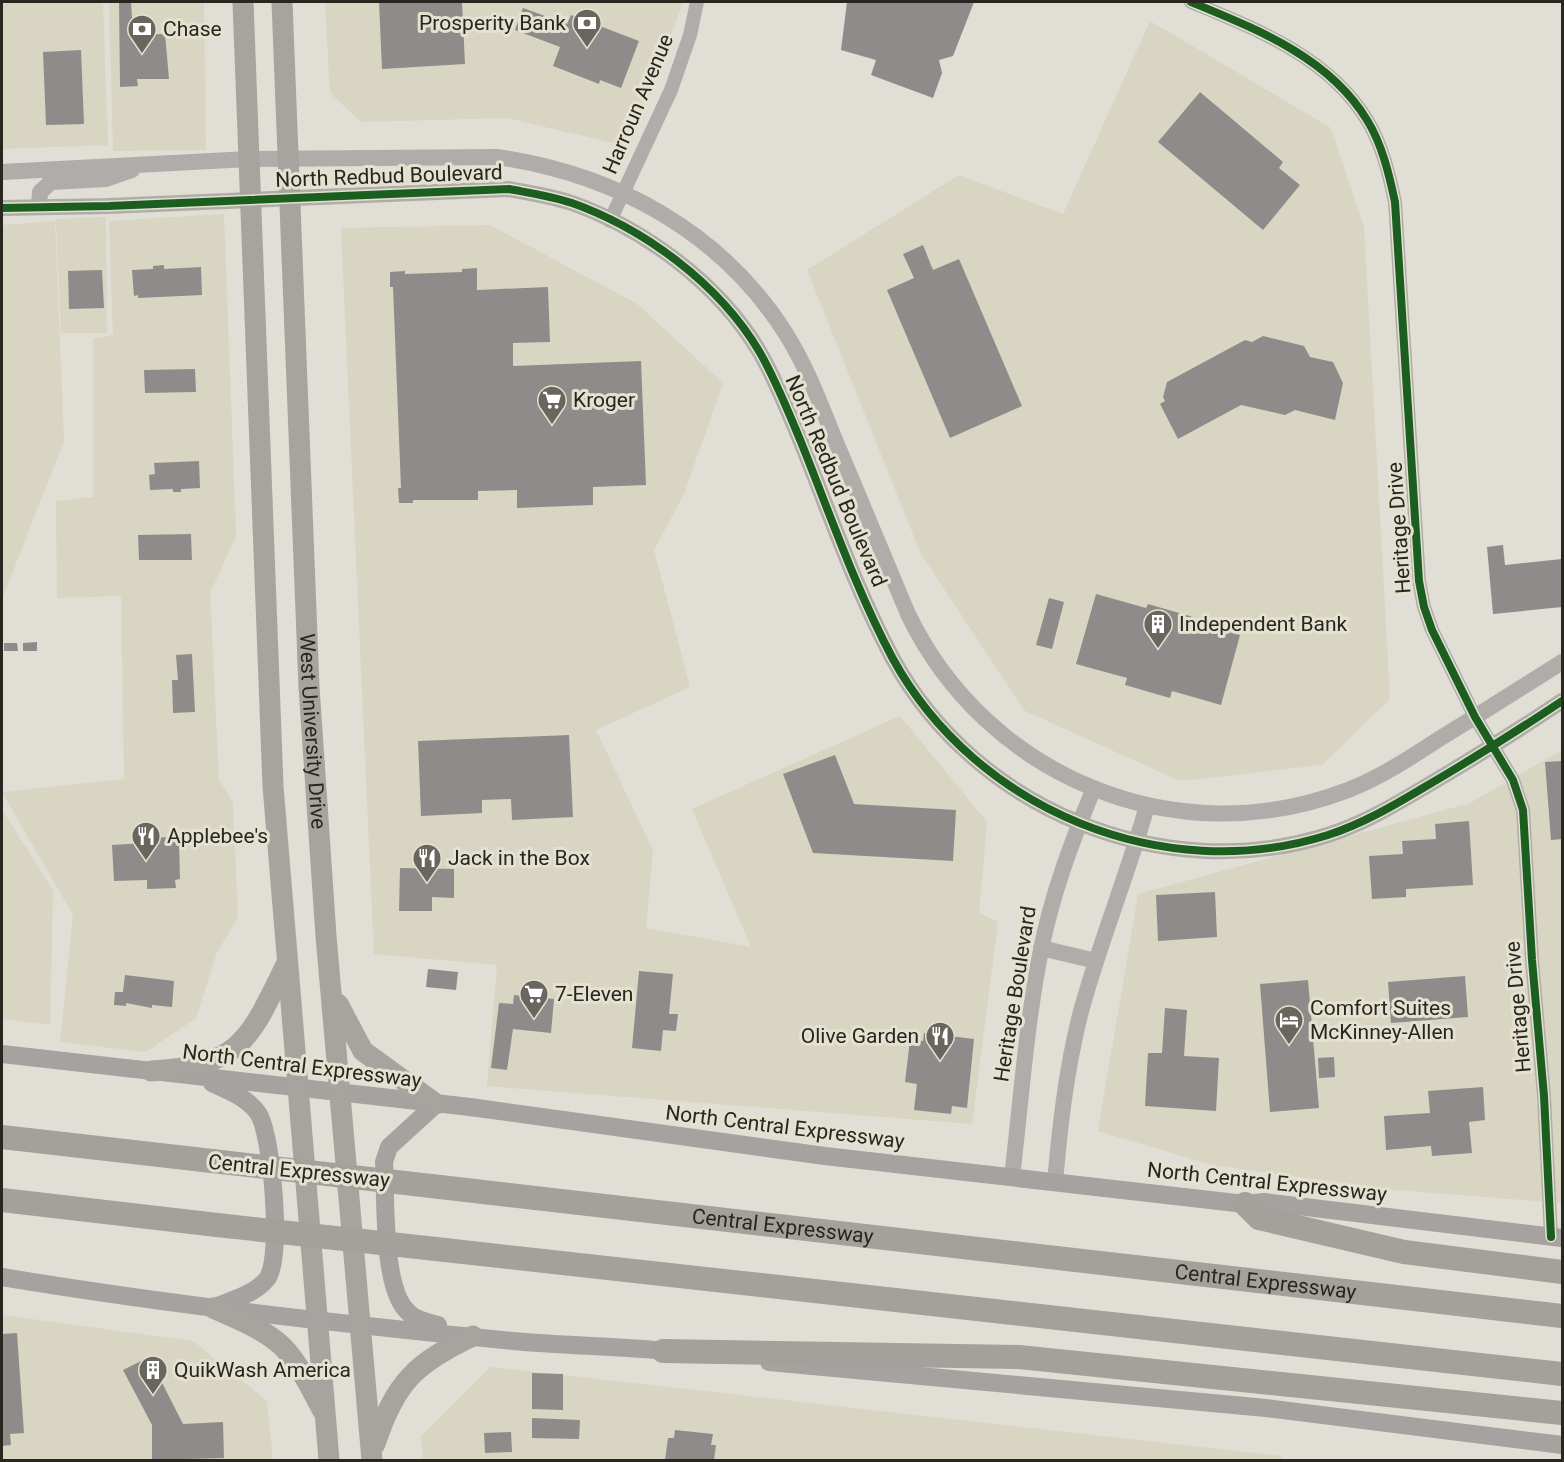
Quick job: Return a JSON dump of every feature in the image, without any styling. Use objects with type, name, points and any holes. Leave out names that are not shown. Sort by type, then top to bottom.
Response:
[{"type":"highway","name":"West University Drive","points":[[243,2],[272,776],[329,1461]]},
{"type":"highway","name":"West University Drive","points":[[282,2],[309,687],[331,988],[372,1457]]},
{"type":"highway","points":[[151,1071],[202,1065],[234,1050],[245,1040],[259,1020],[286,964]]},
{"type":"highway","points":[[331,988],[348,1026],[363,1051],[436,1104]]},
{"type":"highway","name":"Central Expressway","points":[[2,1137],[1563,1316]]},
{"type":"highway","points":[[2,1200],[1563,1374]]},
{"type":"highway","points":[[1245,1204],[1259,1218],[1404,1252],[1563,1272]]},
{"type":"highway","points":[[213,1308],[266,1334],[284,1349],[301,1371],[327,1417]]},
{"type":"highway","points":[[372,1457],[384,1415],[410,1375],[427,1359],[472,1336]]},
{"type":"highway","points":[[663,1351],[1019,1357],[1563,1413]]},
{"type":"main road","name":"North Central Expressway","points":[[2,1054],[436,1104],[825,1156],[1245,1204],[1264,1202],[1557,1237]]},
{"type":"main road","points":[[197,1076],[248,1102],[262,1120],[277,1241],[268,1277],[251,1292],[213,1308]]},
{"type":"main road","points":[[436,1104],[395,1140],[385,1155],[391,1278],[399,1303],[408,1313],[417,1319],[472,1336]]},
{"type":"main road","points":[[2,1277],[213,1308],[360,1324],[1266,1408],[1563,1445]]},
{"type":"street","name":"Harroun Avenue","points":[[610,221],[671,90],[690,35],[697,2]]},
{"type":"street","name":"Heritage Drive","points":[[1191,2],[1268,35],[1329,75],[1367,119],[1387,167],[1395,202],[1421,592],[1432,630],[1475,717],[1518,790],[1523,810],[1532,960],[1557,1237]]},
{"type":"street","points":[[1223,15],[1229,2]]},
{"type":"street","name":"North Redbud Boulevard","points":[[2,172],[249,159],[497,157],[536,163],[623,192],[667,215],[711,248],[746,282],[777,320],[810,380],[908,614],[922,643],[948,680],[989,724],[1021,751],[1094,788],[1147,806],[1196,812],[1244,813],[1306,804],[1370,781],[1563,662]]},
{"type":"street","points":[[39,207],[40,192],[51,182],[106,179],[150,164]]},
{"type":"street","name":"North Redbud Boulevard","points":[[2,208],[509,189],[573,204],[610,221],[663,251],[683,267],[730,312],[748,334],[784,401],[883,638],[917,695],[954,739],[985,767],[1030,797],[1079,824],[1136,844],[1216,852],[1267,849],[1297,844],[1366,820],[1494,747],[1563,701]]},
{"type":"street","name":"Heritage Boulevard","points":[[1012,1178],[1041,948],[1053,897],[1094,788]]},
{"type":"street","points":[[1055,1182],[1067,1074],[1096,961],[1147,806]]},
{"type":"street","points":[[1041,948],[1096,961]]},
{"type":"shaded area","points":[[2,2],[103,2],[108,145],[2,149]]},
{"type":"shaded area","points":[[109,2],[204,2],[206,150],[113,151]]},
{"type":"shaded area","points":[[325,2],[683,2],[630,147],[507,118],[361,122],[330,93]]},
{"type":"shaded area","points":[[1150,21],[1331,128],[1364,227],[1390,699],[1322,765],[1180,781],[1025,711],[921,554],[807,270],[959,175],[1063,214]]},
{"type":"shaded area","points":[[224,214],[236,536],[210,593],[219,780],[233,802],[238,918],[217,952],[196,1018],[146,1052],[60,1042],[73,915],[2,792],[124,779],[121,596],[57,598],[56,501],[93,497],[93,339],[113,335],[109,221]]},
{"type":"shaded area","points":[[106,217],[107,333],[61,333],[56,219]]},
{"type":"shaded area","points":[[55,221],[64,441],[2,599],[2,225]]},
{"type":"shaded area","points":[[490,225],[637,304],[723,383],[684,494],[654,550],[690,687],[596,730],[653,850],[646,928],[751,947],[692,809],[900,716],[987,822],[979,913],[998,922],[972,1124],[487,1086],[497,965],[374,954],[341,228]]},
{"type":"shaded area","points":[[1562,750],[1562,1203],[1395,1190],[1212,1165],[1098,1131],[1138,894],[1470,803]]},
{"type":"shaded area","points":[[2,810],[53,890],[50,1025],[2,1019]]},
{"type":"shaded area","points":[[2,1315],[193,1341],[267,1401],[273,1460],[2,1460]]},
{"type":"shaded area","points":[[490,1367],[1281,1456],[1281,1460],[423,1460],[421,1436]]},
{"type":"building","name":"Chase","points":[[119,2],[131,2],[133,35],[165,34],[169,79],[137,79],[138,86],[120,87]]},
{"type":"building","points":[[379,2],[462,2],[465,64],[382,69]]},
{"type":"building","points":[[847,2],[974,2],[953,56],[939,60],[942,73],[933,98],[871,75],[876,60],[841,50]]},
{"type":"building","points":[[523,8],[567,24],[571,15],[639,41],[621,88],[600,80],[599,84],[553,66],[560,47],[515,30]]},
{"type":"building","points":[[81,50],[84,124],[46,125],[43,52]]},
{"type":"building","points":[[1200,92],[1283,162],[1279,168],[1300,185],[1263,230],[1158,142]]},
{"type":"building","points":[[923,245],[933,270],[959,259],[1022,406],[950,438],[887,290],[914,278],[903,254]]},
{"type":"building","points":[[164,265],[164,269],[201,267],[202,295],[138,298],[138,295],[134,296],[132,270],[153,269],[153,266]]},
{"type":"building","points":[[477,268],[477,290],[548,287],[550,342],[513,343],[513,366],[641,361],[646,485],[593,487],[593,505],[517,508],[517,490],[478,491],[478,500],[413,500],[413,503],[399,503],[398,488],[401,488],[393,287],[390,287],[390,272],[405,271],[405,274],[462,272],[462,269]]},
{"type":"building","points":[[102,270],[104,308],[69,309],[68,271]]},
{"type":"building","points":[[1263,336],[1304,346],[1310,357],[1333,362],[1343,383],[1335,420],[1295,410],[1285,415],[1241,405],[1178,439],[1160,404],[1165,401],[1163,397],[1167,382],[1245,340],[1252,342]]},
{"type":"building","points":[[195,369],[196,392],[145,393],[144,370]]},
{"type":"building","points":[[199,461],[200,488],[181,489],[181,492],[173,492],[173,489],[150,490],[149,475],[155,474],[154,463]]},
{"type":"building","points":[[191,534],[192,560],[139,560],[138,535]]},
{"type":"building","points":[[1503,545],[1505,565],[1562,559],[1562,607],[1493,614],[1487,547]]},
{"type":"building","name":"Independent Bank","points":[[1096,594],[1146,608],[1148,604],[1193,617],[1191,622],[1240,635],[1221,705],[1172,691],[1170,698],[1125,685],[1127,678],[1076,664]]},
{"type":"building","points":[[1049,598],[1064,602],[1052,649],[1036,645]]},
{"type":"building","points":[[37,642],[37,651],[23,651],[23,643]]},
{"type":"building","points":[[4,643],[17,643],[18,651],[4,651]]},
{"type":"building","points":[[192,654],[195,712],[173,713],[172,680],[178,680],[176,655]]},
{"type":"building","points":[[569,735],[573,817],[512,820],[511,799],[482,800],[482,813],[421,816],[418,741]]},
{"type":"building","points":[[835,755],[854,804],[956,810],[953,861],[813,853],[783,774]]},
{"type":"building","points":[[1562,761],[1562,839],[1551,840],[1545,762]]},
{"type":"building","points":[[1469,821],[1473,885],[1406,889],[1406,897],[1372,899],[1369,856],[1403,854],[1402,841],[1436,839],[1435,824]]},
{"type":"building","name":"Applebee's","points":[[173,837],[173,842],[179,842],[180,879],[175,880],[176,888],[147,889],[147,880],[114,881],[112,845],[145,843],[145,838]]},
{"type":"building","name":"Jack in the Box","points":[[400,868],[454,869],[454,898],[432,897],[432,911],[399,911]]},
{"type":"building","points":[[1215,892],[1217,937],[1158,941],[1156,895]]},
{"type":"building","points":[[428,969],[458,972],[456,990],[426,987]]},
{"type":"building","points":[[639,971],[673,974],[669,1014],[678,1014],[676,1031],[663,1030],[661,1051],[632,1048]]},
{"type":"building","points":[[125,975],[174,981],[172,1007],[152,1005],[152,1008],[126,1003],[126,1006],[114,1005],[115,992],[123,992]]},
{"type":"building","points":[[1465,976],[1468,1017],[1391,1023],[1388,982]]},
{"type":"building","name":"Comfort Suites McKinney-Allen","points":[[1308,980],[1319,1108],[1270,1112],[1260,984]]},
{"type":"building","points":[[514,995],[554,999],[551,1033],[513,1029],[507,1070],[491,1068],[499,1003],[513,1004]]},
{"type":"building","points":[[1165,1008],[1187,1010],[1184,1056],[1219,1058],[1216,1111],[1145,1106],[1148,1053],[1162,1053]]},
{"type":"building","name":"Olive Garden","points":[[924,1033],[974,1039],[967,1108],[952,1106],[951,1114],[914,1110],[917,1084],[905,1082],[910,1040],[923,1041]]},
{"type":"building","points":[[1334,1057],[1335,1077],[1319,1078],[1318,1058]]},
{"type":"building","points":[[1483,1087],[1485,1120],[1469,1122],[1472,1153],[1432,1156],[1431,1146],[1386,1150],[1384,1116],[1430,1113],[1428,1091]]},
{"type":"building","points":[[17,1333],[24,1433],[10,1434],[11,1445],[2,1446],[2,1334]]},
{"type":"building","name":"QuikWash America","points":[[149,1357],[183,1424],[223,1422],[224,1458],[152,1460],[152,1425],[123,1370]]},
{"type":"building","points":[[532,1373],[563,1374],[563,1410],[532,1409]]},
{"type":"building","points":[[532,1418],[580,1420],[579,1439],[532,1438]]},
{"type":"building","points":[[675,1430],[713,1434],[711,1445],[716,1445],[714,1460],[665,1460],[668,1438],[674,1438]]},
{"type":"building","points":[[511,1432],[512,1452],[485,1453],[484,1433]]},
{"type":"cycle path","points":[[1191,2],[1241,23],[1312,62],[1351,98],[1367,120],[1381,149],[1395,202],[1419,581],[1424,607],[1432,630],[1475,717],[1513,780],[1523,810],[1532,960],[1544,1096],[1551,1237]]},
{"type":"cycle path","points":[[2,208],[109,206],[509,189],[572,203],[626,228],[653,244],[702,282],[723,303],[759,351],[786,407],[855,579],[880,633],[893,659],[929,712],[973,758],[1024,795],[1080,823],[1140,842],[1202,851],[1265,849],[1341,831],[1400,801],[1562,701]]},
{"type":"place","name":"Prosperity Bank","points":[[587,48]]},
{"type":"place","name":"Chase","points":[[142,54]]},
{"type":"place","name":"Kroger","points":[[552,426]]},
{"type":"place","name":"Independent Bank","points":[[1158,650]]},
{"type":"place","name":"Applebee's","points":[[146,862]]},
{"type":"place","name":"Jack in the Box","points":[[427,884]]},
{"type":"place","name":"7-Eleven","points":[[534,1020]]},
{"type":"place","name":"Comfort Suites McKinney-Allen","points":[[1289,1046]]},
{"type":"place","name":"Olive Garden","points":[[940,1062]]},
{"type":"place","name":"QuikWash America","points":[[153,1396]]}]
